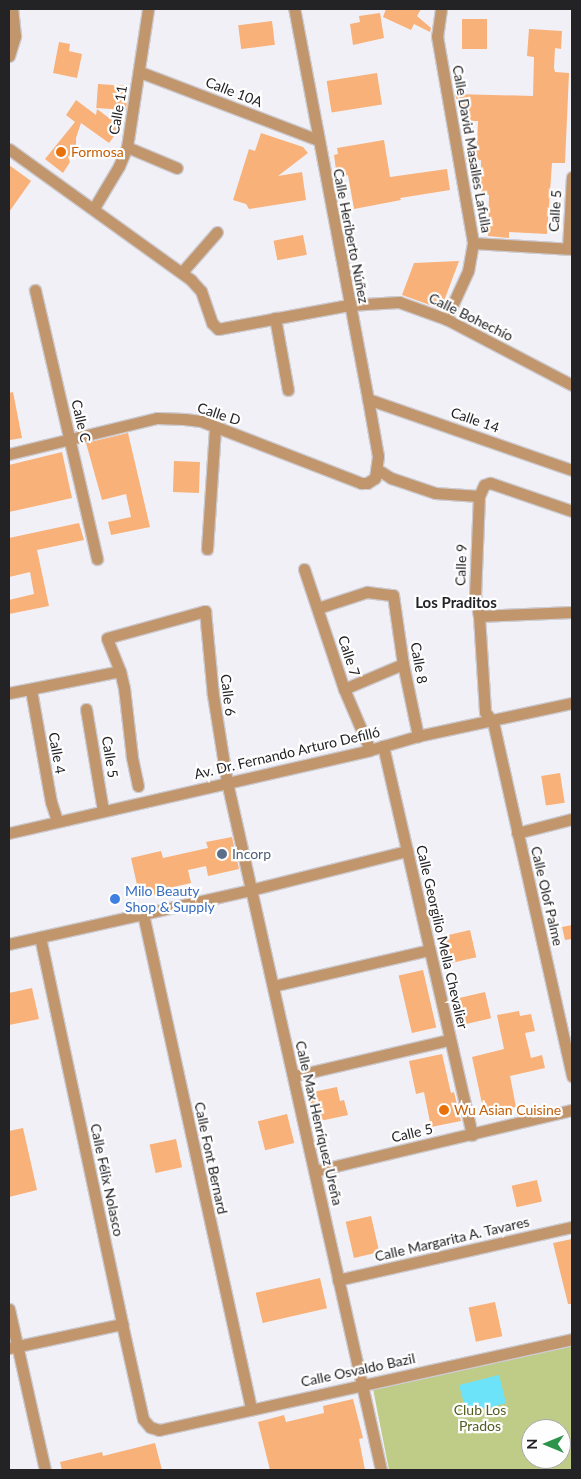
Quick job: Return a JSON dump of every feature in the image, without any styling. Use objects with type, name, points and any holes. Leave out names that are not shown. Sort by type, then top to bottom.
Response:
[{"type":"street","points":[[9,56],[15,36],[12,9]]},
{"type":"street","name":"Calle 11","points":[[94,208],[120,166],[127,148],[140,72],[148,9]]},
{"type":"street","name":"Calle Heriberto Núñez","points":[[294,9],[368,399],[378,456],[377,469]]},
{"type":"street","name":"Calle David Masalles Lafulla","points":[[441,9],[437,36],[473,244],[468,271],[446,319]]},
{"type":"street","name":"Calle 10A","points":[[140,72],[318,140]]},
{"type":"street","points":[[127,148],[177,168]]},
{"type":"street","points":[[9,149],[182,272],[217,232]]},
{"type":"street","name":"Calle 5","points":[[570,248],[572,177]]},
{"type":"street","points":[[473,244],[570,248]]},
{"type":"street","name":"Calle Bohechío","points":[[182,272],[201,291],[216,328],[226,329],[349,304],[399,302],[446,319],[572,385]]},
{"type":"street","name":"Calle C","points":[[35,290],[97,559]]},
{"type":"street","points":[[274,318],[288,390]]},
{"type":"street","name":"Calle 14","points":[[368,399],[572,470]]},
{"type":"street","name":"Calle D","points":[[9,454],[70,437],[157,418],[201,421],[361,483],[370,482],[375,478],[377,469]]},
{"type":"street","points":[[207,549],[215,426]]},
{"type":"street","points":[[377,469],[391,478],[435,493],[479,496],[484,485],[490,483],[572,511]]},
{"type":"street","name":"Calle 9","points":[[479,496],[475,594],[479,616],[484,708],[486,715],[492,722]]},
{"type":"street","name":"Calle 7","points":[[304,569],[344,689],[370,750]]},
{"type":"street","name":"Calle 8","points":[[318,608],[367,592],[393,595],[403,664],[418,736]]},
{"type":"street","name":"Calle 6","points":[[120,671],[107,638],[205,611],[213,695],[227,782]]},
{"type":"street","points":[[479,616],[572,612]]},
{"type":"street","points":[[344,689],[403,664]]},
{"type":"street","points":[[9,693],[120,671],[138,786]]},
{"type":"street","name":"Calle 4","points":[[31,690],[51,802],[57,821]]},
{"type":"street","name":"Av. Dr. Fernando Arturo Defilló","points":[[9,833],[370,750],[418,736],[572,704]]},
{"type":"street","name":"Calle 5","points":[[86,709],[103,811]]},
{"type":"street","name":"Calle Olof Palme","points":[[492,722],[572,1076]]},
{"type":"street","name":"Calle Georgilio Mella Chevalier","points":[[383,746],[472,1135]]},
{"type":"street","name":"Calle Max Henríquez Ureña","points":[[227,782],[315,1170],[360,1385],[381,1470]]},
{"type":"street","points":[[517,833],[572,819]]},
{"type":"street","points":[[9,944],[250,890],[407,851]]},
{"type":"street","name":"Calle Font Bernard","points":[[143,914],[251,1408]]},
{"type":"street","name":"Calle Félix Nolasco","points":[[40,936],[143,1419],[150,1427]]},
{"type":"street","points":[[273,986],[429,950]]},
{"type":"street","points":[[294,1076],[449,1040]]},
{"type":"street","name":"Calle 5","points":[[315,1170],[472,1135],[572,1110]]},
{"type":"street","name":"Calle Margarita A. Tavares","points":[[338,1280],[572,1228]]},
{"type":"street","points":[[9,1309],[13,1347],[45,1470]]},
{"type":"street","points":[[13,1347],[122,1324]]},
{"type":"street","name":"Calle Osvaldo Bazil","points":[[150,1427],[159,1430],[251,1408],[572,1339]]},
{"type":"green space","name":"Club Los Prados","points":[[572,1344],[572,1470],[389,1470],[373,1389]]},
{"type":"water","points":[[499,1375],[506,1403],[466,1413],[459,1385]]},
{"type":"building","points":[[386,9],[421,9],[417,16],[431,28],[430,32],[414,24],[411,30],[383,17]]},
{"type":"building","points":[[380,13],[384,38],[353,45],[350,24],[360,22],[359,16]]},
{"type":"building","points":[[462,19],[487,19],[487,49],[462,49]]},
{"type":"building","points":[[272,21],[275,45],[241,49],[238,25]]},
{"type":"building","points":[[529,29],[562,31],[561,49],[555,48],[554,68],[555,72],[569,73],[565,163],[552,163],[547,234],[509,232],[509,238],[488,236],[489,195],[481,195],[481,160],[466,159],[466,148],[477,148],[478,121],[462,121],[455,94],[533,96],[534,57],[527,56]]},
{"type":"building","points":[[59,42],[70,44],[69,51],[82,54],[77,78],[53,73]]},
{"type":"building","points":[[377,73],[382,105],[332,113],[327,81]]},
{"type":"building","points":[[98,84],[128,86],[126,110],[96,108]]},
{"type":"building","points":[[76,100],[96,115],[97,109],[121,127],[109,143],[81,123],[76,138],[76,147],[68,157],[70,162],[63,173],[45,159],[75,122],[66,115]]},
{"type":"building","points":[[261,133],[303,147],[308,153],[278,176],[302,172],[306,200],[249,209],[246,204],[233,200],[249,149],[255,151]]},
{"type":"building","points":[[384,140],[390,177],[447,169],[450,190],[400,198],[401,200],[354,209],[348,175],[342,176],[341,169],[336,170],[334,155],[338,154],[337,148]]},
{"type":"building","points":[[9,165],[31,181],[9,212]]},
{"type":"building","points":[[303,235],[307,255],[277,260],[274,241]]},
{"type":"building","points":[[459,261],[441,309],[402,295],[414,263]]},
{"type":"building","points":[[13,392],[22,438],[10,440],[9,393]]},
{"type":"building","points":[[128,433],[150,527],[111,535],[108,522],[131,517],[126,494],[102,500],[86,443]]},
{"type":"building","points":[[62,452],[72,498],[9,512],[9,465]]},
{"type":"building","points":[[174,461],[200,462],[199,493],[173,492]]},
{"type":"building","points":[[79,523],[84,540],[37,550],[49,606],[9,614],[9,600],[34,594],[30,572],[9,577],[9,538]]},
{"type":"building","points":[[560,773],[565,803],[546,806],[541,776]]},
{"type":"building","points":[[232,837],[239,869],[208,876],[206,866],[188,870],[191,883],[169,888],[170,891],[140,898],[131,858],[161,851],[163,858],[208,848],[206,842]]},
{"type":"building","points":[[572,925],[572,939],[565,940],[562,927]]},
{"type":"building","points":[[470,930],[476,957],[447,964],[441,937]]},
{"type":"building","points":[[423,970],[436,1027],[412,1033],[399,976]]},
{"type":"building","points":[[32,988],[39,1019],[9,1025],[9,993]]},
{"type":"building","points":[[485,992],[491,1018],[461,1025],[455,999]]},
{"type":"building","points":[[519,1011],[520,1016],[531,1014],[535,1031],[525,1033],[531,1058],[542,1055],[545,1068],[510,1076],[516,1107],[484,1113],[472,1057],[504,1049],[497,1015]]},
{"type":"building","points":[[442,1054],[451,1093],[454,1092],[461,1121],[431,1127],[424,1092],[416,1094],[409,1061]]},
{"type":"building","points":[[337,1087],[340,1101],[344,1100],[348,1115],[320,1121],[316,1106],[311,1107],[308,1093]]},
{"type":"building","points":[[287,1114],[294,1143],[265,1150],[258,1121]]},
{"type":"building","points":[[23,1128],[37,1190],[9,1197],[9,1131]]},
{"type":"building","points":[[176,1139],[182,1167],[156,1173],[150,1145]]},
{"type":"building","points":[[537,1180],[542,1201],[517,1207],[512,1186]]},
{"type":"building","points":[[371,1216],[379,1252],[354,1258],[346,1222]]},
{"type":"building","points":[[572,1239],[572,1304],[568,1304],[553,1243]]},
{"type":"building","points":[[320,1278],[327,1308],[263,1323],[256,1293]]},
{"type":"building","points":[[495,1302],[502,1336],[476,1342],[469,1308]]},
{"type":"building","points":[[353,1399],[363,1438],[359,1439],[365,1470],[270,1470],[258,1422],[284,1415],[286,1422],[324,1413],[323,1406]]},
{"type":"building","points":[[155,1443],[162,1470],[62,1470],[60,1462],[102,1452],[103,1456]]},
{"type":"place","name":"Formosa","points":[[61,152]]},
{"type":"place","name":"Incorp","points":[[222,854]]},
{"type":"place","name":"Milo Beauty Shop & Supply","points":[[115,899]]},
{"type":"place","name":"Wu Asian Cuisine","points":[[444,1110]]},
{"type":"district","name":"Los Praditos","points":[[456,603]]}]
